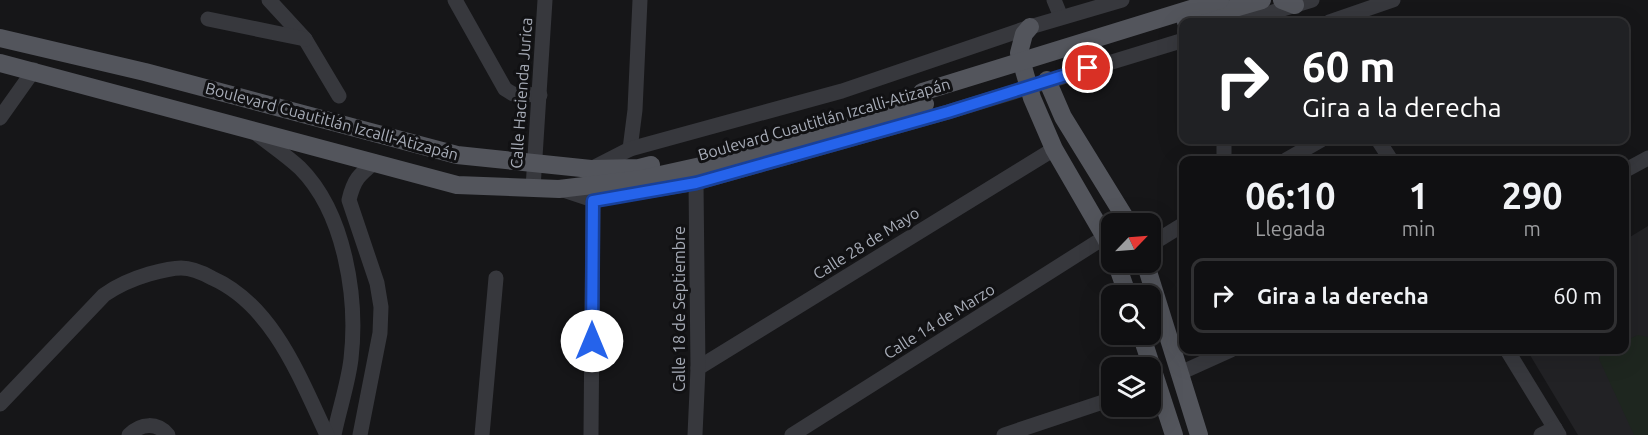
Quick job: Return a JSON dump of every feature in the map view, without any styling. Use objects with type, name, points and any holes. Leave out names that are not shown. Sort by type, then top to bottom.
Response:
[{"type":"main road","name":"Boulevard Cuautitlán Izcalli-Atizapán","points":[[0,38],[145,72],[457,155],[640,174],[742,146],[1220,0]]},
{"type":"main road","name":"Boulevard Cuautitlán Izcalli-Atizapán","points":[[1202,18],[1262,0]]},
{"type":"main road","name":"Boulevard Cuautitlán Izcalli-Atizapán","points":[[0,63],[34,70],[457,185],[559,189],[758,153],[1179,25]]},
{"type":"main road","points":[[1030,27],[1024,34],[1019,52],[1040,118],[1054,149],[1101,232]]},
{"type":"main road","points":[[1047,81],[1063,117],[1122,213]]},
{"type":"main road","points":[[1148,273],[1199,435]]},
{"type":"main road","points":[[1161,402],[1174,435]]},
{"type":"street","points":[[269,0],[305,39],[339,96]]},
{"type":"street","points":[[455,0],[505,90],[513,94],[540,95]]},
{"type":"street","name":"Calle Hacienda Jurica","points":[[533,188],[545,0]]},
{"type":"street","points":[[630,149],[640,0]]},
{"type":"street","points":[[1054,0],[1061,17]]},
{"type":"street","points":[[591,169],[630,149],[842,91],[1030,27],[1122,0]]},
{"type":"street","points":[[1341,18],[1393,0]]},
{"type":"street","points":[[1251,18],[1297,2]]},
{"type":"street","points":[[208,19],[305,39]]},
{"type":"street","points":[[559,189],[593,201],[696,183],[948,112],[1179,41]]},
{"type":"street","points":[[1167,45],[1179,51]]},
{"type":"street","points":[[0,118],[34,70]]},
{"type":"street","points":[[248,128],[300,169],[326,205],[344,253],[353,320],[351,360],[334,435]]},
{"type":"street","points":[[1293,156],[1314,144]]},
{"type":"street","name":"Calle 28 de Mayo","points":[[698,368],[1054,149]]},
{"type":"street","points":[[1629,168],[1648,158]]},
{"type":"street","points":[[360,435],[381,333],[381,307],[377,283],[349,200],[358,175],[375,162]]},
{"type":"street","name":"Calle 18 de Septiembre","points":[[695,435],[698,368],[696,183]]},
{"type":"street","points":[[591,435],[593,201]]},
{"type":"street","points":[[1161,238],[1179,227]]},
{"type":"street","name":"Calle 14 de Marzo","points":[[792,435],[1101,248]]},
{"type":"street","points":[[0,404],[104,295],[119,285],[140,276],[162,270],[183,268],[219,281],[238,292],[254,307],[298,375],[327,435]]},
{"type":"street","points":[[482,435],[496,278]]},
{"type":"street","points":[[1180,373],[1222,354]]},
{"type":"street","points":[[1509,354],[1551,433]]},
{"type":"street","points":[[1004,435],[1101,403]]},
{"type":"street","points":[[129,435],[144,425],[155,426],[168,435]]},
{"type":"shaded area","points":[[1648,226],[1648,435],[1578,435],[1529,354],[1629,354],[1629,238]]},
{"type":"shaded area","points":[[1638,335],[1648,337],[1648,435],[1634,435],[1599,359],[1600,354],[1629,354],[1629,339]]},
{"type":"route","points":[[592,341],[593,201],[696,183],[948,112],[1088,68]]}]
